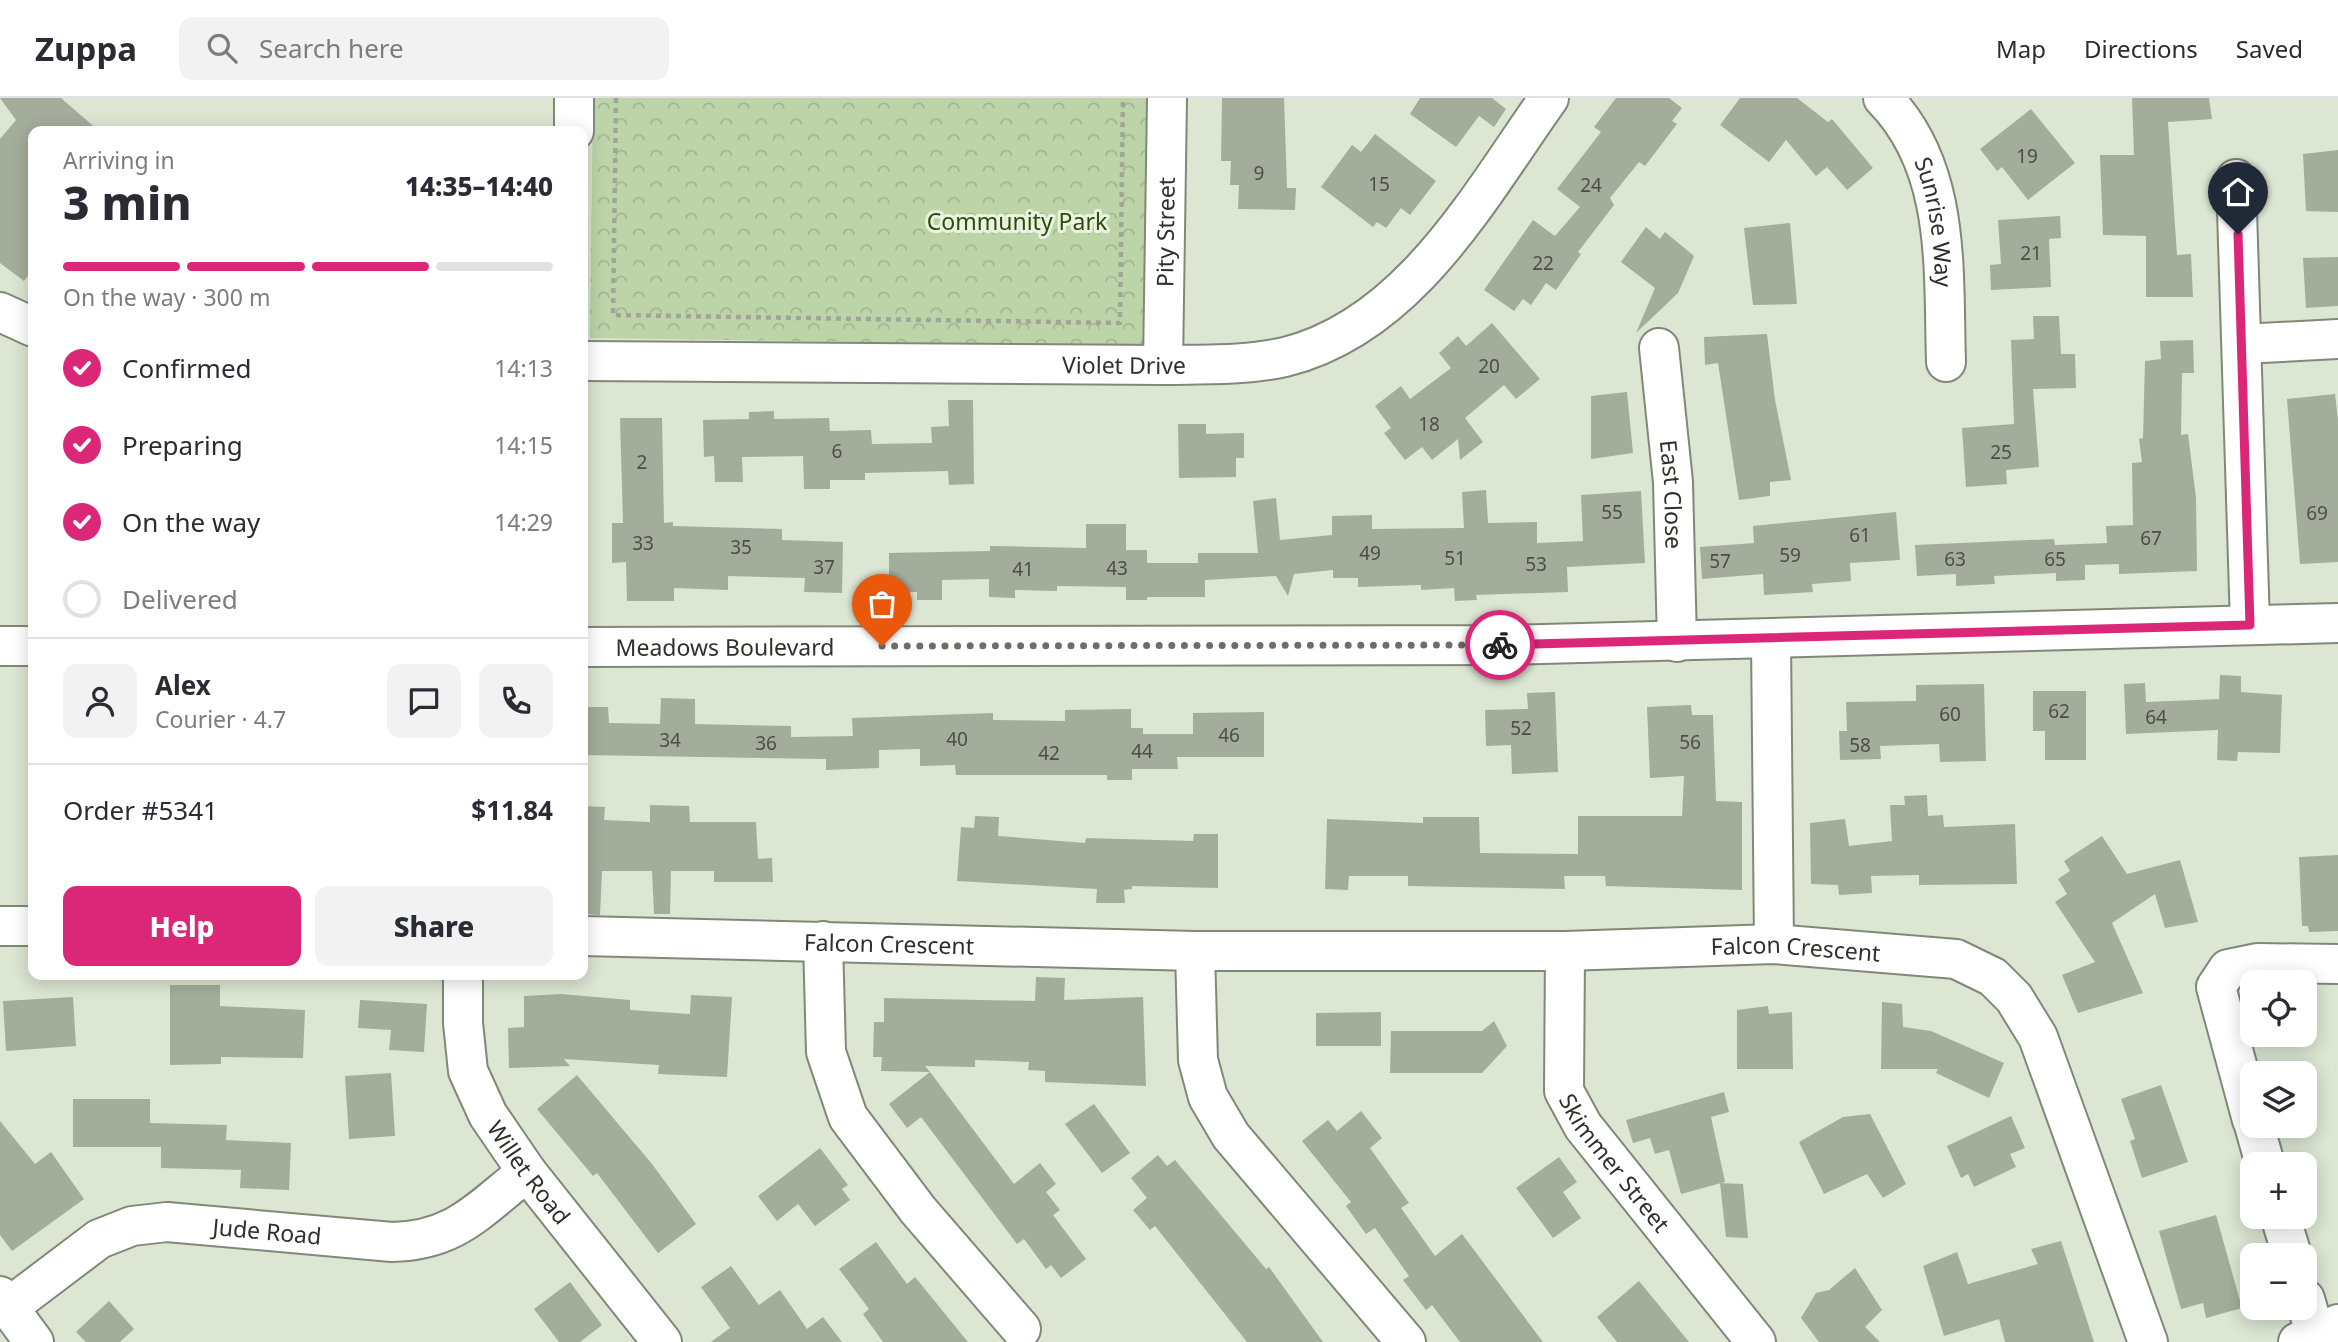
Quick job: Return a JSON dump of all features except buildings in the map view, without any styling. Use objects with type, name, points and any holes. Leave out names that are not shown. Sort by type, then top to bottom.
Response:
[{"type":"street","points":[[574,98],[574,126]]},
{"type":"street","name":"Pity Street","points":[[1163,365],[1167,98]]},
{"type":"street","name":"Violet Drive","points":[[588,361],[1163,365],[1235,364],[1286,357],[1328,341],[1373,313],[1428,264],[1549,98]]},
{"type":"street","name":"Sunrise Way","points":[[1883,98],[1908,128],[1920,149],[1937,204],[1946,362]]},
{"type":"street","points":[[2236,179],[2250,625]]},
{"type":"street","points":[[0,312],[28,325]]},
{"type":"street","points":[[2242,344],[2338,339]]},
{"type":"street","name":"East Close","points":[[1659,348],[1673,482],[1677,642]]},
{"type":"street","name":"Meadows Boulevard","points":[[588,647],[1508,645],[2338,623]]},
{"type":"street","points":[[1771,640],[1774,944]]},
{"type":"street","points":[[0,646],[28,646]]},
{"type":"street","points":[[0,926],[28,926]]},
{"type":"street","name":"Falcon Crescent","points":[[588,936],[1195,951],[1565,951],[1774,944],[1956,960],[1993,977],[2014,998],[2038,1037],[2148,1342]]},
{"type":"street","points":[[823,941],[825,1052],[848,1117],[918,1210],[1021,1329]]},
{"type":"street","points":[[1195,951],[1198,1060],[1208,1097],[1231,1136],[1393,1338]]},
{"type":"street","name":"Skimmer Street","points":[[1565,951],[1564,1091],[1583,1126],[1755,1342]]},
{"type":"street","points":[[2240,1075],[2216,987],[2228,969],[2257,963],[2338,964]]},
{"type":"street","name":"Willet Road","points":[[463,980],[463,1023],[468,1070],[488,1115],[527,1172],[662,1342]]},
{"type":"street","name":"Jude Road","points":[[4,1302],[99,1239],[132,1226],[167,1222],[392,1242],[422,1242],[451,1232],[527,1172]]},
{"type":"street","points":[[4,1302],[34,1342]]},
{"type":"path","points":[[616,98],[613,315],[1119,323],[1123,98]]},
{"type":"green space","name":"Community Park","points":[[593,98],[1152,98],[1148,346],[590,338]]},
{"type":"way so far","points":[[882,646],[1500,645]]},
{"type":"route","points":[[1500,645],[1771,640],[2250,625],[2238,234]]}]
